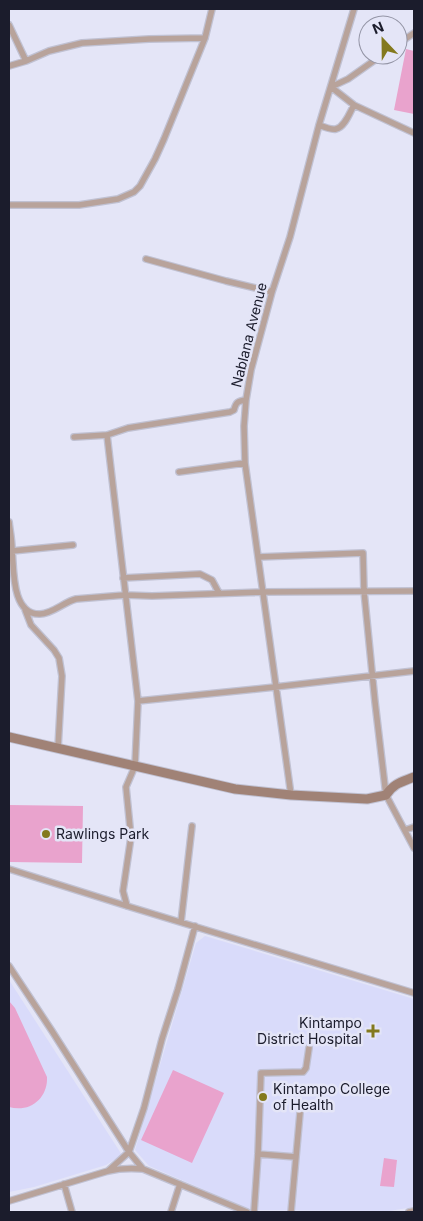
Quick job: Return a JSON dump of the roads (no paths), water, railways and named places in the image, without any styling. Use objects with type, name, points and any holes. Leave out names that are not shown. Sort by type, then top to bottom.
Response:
[{"type":"main road","points":[[9,737],[235,788],[291,794],[367,799],[386,795],[390,788],[396,784],[414,777]]},
{"type":"street","points":[[10,205],[79,205],[118,199],[134,192],[140,186],[155,159],[205,38],[212,9]]},
{"type":"street","name":"Nablana Avenue","points":[[291,794],[245,463],[244,426],[246,400],[250,370],[290,237],[319,125],[354,9]]},
{"type":"street","points":[[9,25],[26,61]]},
{"type":"street","points":[[9,66],[48,51],[82,43],[205,38]]},
{"type":"street","points":[[368,65],[348,79],[331,86],[354,105],[414,133]]},
{"type":"street","points":[[319,125],[334,129],[339,128],[354,105]]},
{"type":"street","points":[[146,259],[272,292]]},
{"type":"street","points":[[74,436],[107,435],[128,428],[230,412],[234,410],[235,403],[246,400]]},
{"type":"street","points":[[107,435],[138,701],[135,766],[126,786],[131,837],[123,891],[127,906]]},
{"type":"street","points":[[179,472],[245,463]]},
{"type":"street","points":[[9,522],[16,592],[31,624],[54,650],[61,666],[58,748]]},
{"type":"street","points":[[12,550],[74,545]]},
{"type":"street","points":[[258,557],[363,553],[364,591],[386,795],[414,848]]},
{"type":"street","points":[[123,578],[200,574],[212,580],[219,593]]},
{"type":"street","points":[[24,607],[36,614],[42,614],[70,600],[76,599],[219,593],[414,591]]},
{"type":"street","points":[[138,701],[373,677],[414,671]]},
{"type":"street","points":[[181,922],[192,826]]},
{"type":"street","points":[[405,830],[414,827]]},
{"type":"street","points":[[9,869],[414,993]]},
{"type":"street","points":[[108,1171],[129,1152],[144,1108],[194,926]]},
{"type":"street","points":[[9,966],[129,1152],[143,1169]]},
{"type":"street","points":[[254,1212],[261,1073],[303,1072],[306,1068],[309,1048]]},
{"type":"street","points":[[290,1212],[300,1113]]},
{"type":"street","points":[[258,1154],[296,1157]]},
{"type":"street","points":[[9,1201],[123,1168],[143,1169],[247,1212]]},
{"type":"street","points":[[64,1184],[72,1212]]},
{"type":"street","points":[[171,1212],[180,1184]]},
{"type":"street","points":[[409,1212],[414,1212]]},
{"type":"place","name":"Rawlings Park","points":[[46,834]]},
{"type":"place","name":"Kintampo District Hospital","points":[[373,1031]]},
{"type":"place","name":"Kintampo College of Health","points":[[263,1097]]}]
